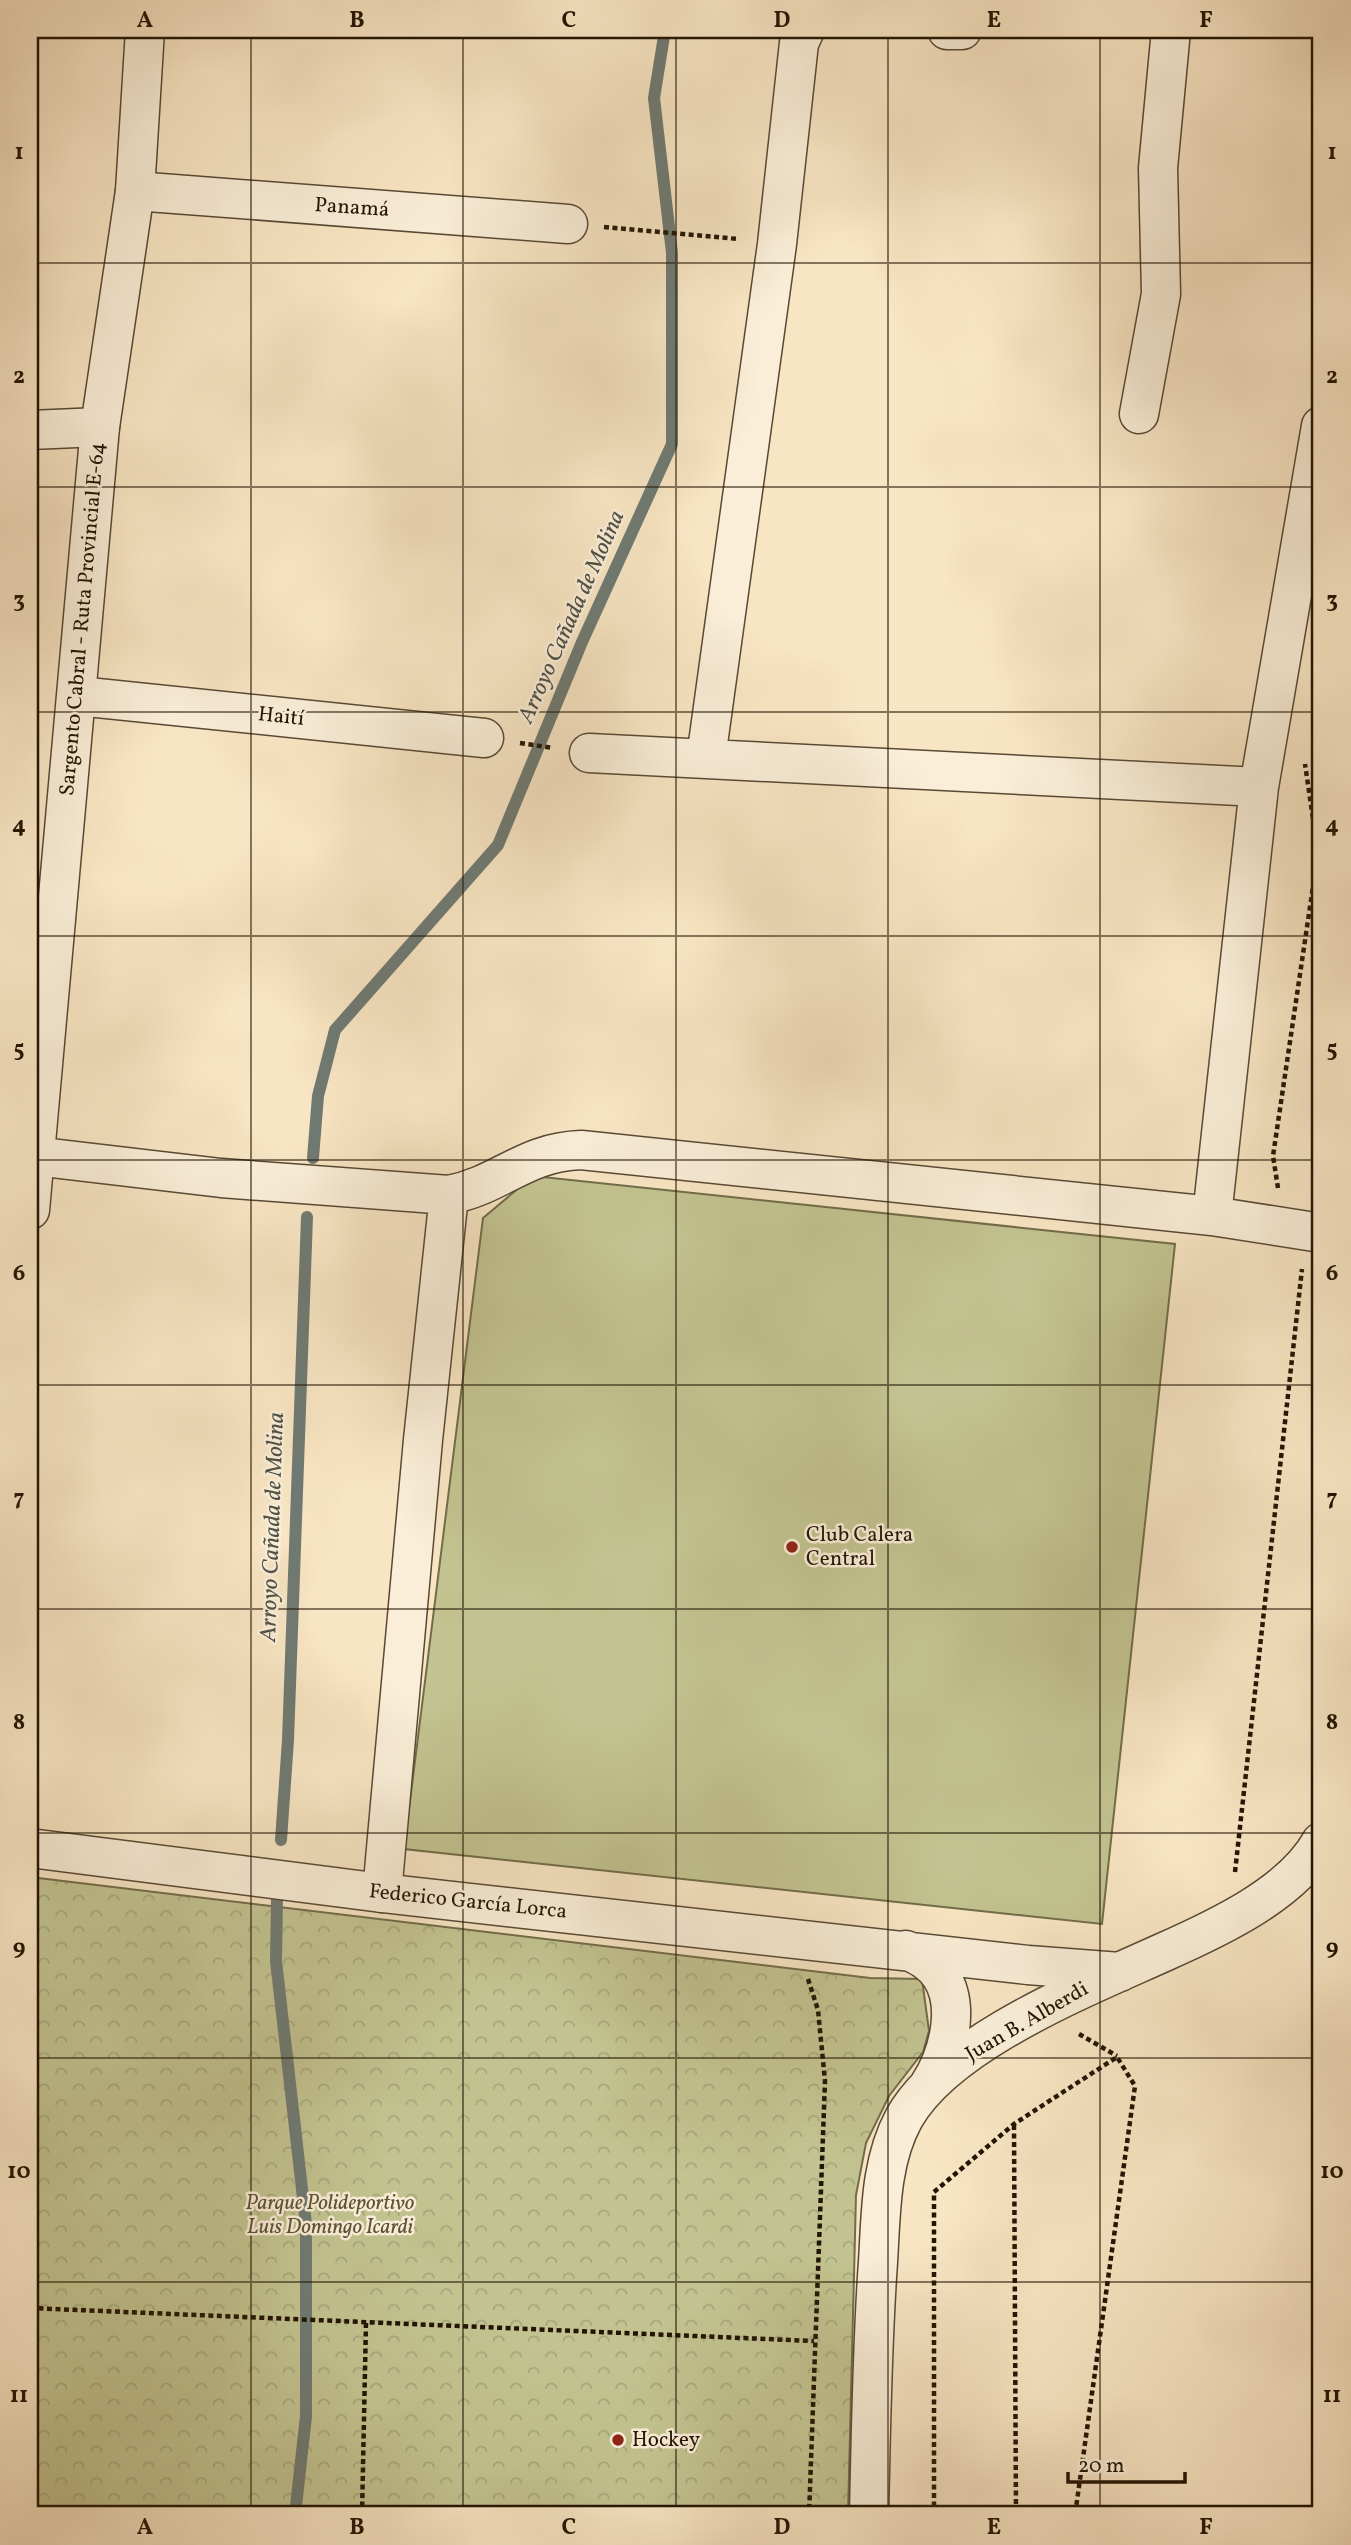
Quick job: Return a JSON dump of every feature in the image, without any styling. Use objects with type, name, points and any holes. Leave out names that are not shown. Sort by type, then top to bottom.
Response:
[{"type":"street","name":"Sargento Cabral - Ruta Provincial E-64","points":[[30,1210],[100,427],[135,191],[145,30]]},
{"type":"street","points":[[706,758],[776,258],[799,43],[805,30]]},
{"type":"street","points":[[947,30],[962,30]]},
{"type":"street","points":[[1139,414],[1161,294],[1158,169],[1171,30]]},
{"type":"street","name":"Panamá","points":[[135,191],[582,225]]},
{"type":"street","points":[[1212,1216],[1259,787],[1321,426]]},
{"type":"street","points":[[30,430],[100,427]]},
{"type":"street","name":"Haití","points":[[78,696],[484,738]]},
{"type":"street","points":[[589,753],[1259,787]]},
{"type":"street","points":[[34,1156],[221,1178],[449,1195],[475,1190],[532,1158],[556,1151],[581,1150],[1212,1216],[1321,1233]]},
{"type":"street","points":[[382,1893],[423,1440],[449,1195]]},
{"type":"street","name":"Juan B. Alberdi","points":[[869,2515],[881,2197],[893,2145],[905,2117],[922,2094],[979,2046],[1039,2010],[1208,1933],[1279,1888],[1302,1869],[1321,1842]]},
{"type":"street","name":"Federico García Lorca","points":[[30,1848],[382,1893],[1028,1965],[1120,1972]]},
{"type":"street","name":"Federico García Lorca","points":[[906,1950],[927,1960],[942,1977],[950,2020],[945,2054],[922,2094]]},
{"type":"path","points":[[582,225],[743,240]]},
{"type":"path","points":[[484,738],[589,753]]},
{"type":"path","points":[[795,1938],[818,2010],[825,2081],[809,2515]]},
{"type":"path","points":[[934,2515],[934,2192],[1014,2124],[1117,2057],[1135,2086],[1075,2515]]},
{"type":"path","points":[[1014,2124],[1016,2515]]},
{"type":"path","points":[[30,2308],[814,2341]]},
{"type":"path","points":[[362,2515],[366,2322]]},
{"type":"green space","name":"Club Calera Central","points":[[533,1176],[1175,1244],[1102,1924],[404,1849],[483,1218]]},
{"type":"green space","name":"Parque Polideportivo Luis Domingo Icardi","points":[[30,1877],[870,1978],[922,1979],[929,2031],[923,2052],[889,2096],[866,2143],[856,2195],[848,2515],[30,2515]]},
{"type":"waterway","name":"Arroyo Cañada de Molina","points":[[313,1158],[318,1096],[335,1030],[498,845],[582,642],[672,444],[672,253],[654,98],[665,30]]},
{"type":"waterway","name":"Arroyo Cañada de Molina","points":[[281,1840],[288,1740],[307,1217]]},
{"type":"waterway","name":"Arroyo Cañada de Molina","points":[[277,1898],[276,1961],[306,2224],[306,2416],[295,2515]]},
{"type":"place","name":"Club Calera Central","points":[[792,1547]]},
{"type":"place","name":"Hockey","points":[[618,2440]]}]
